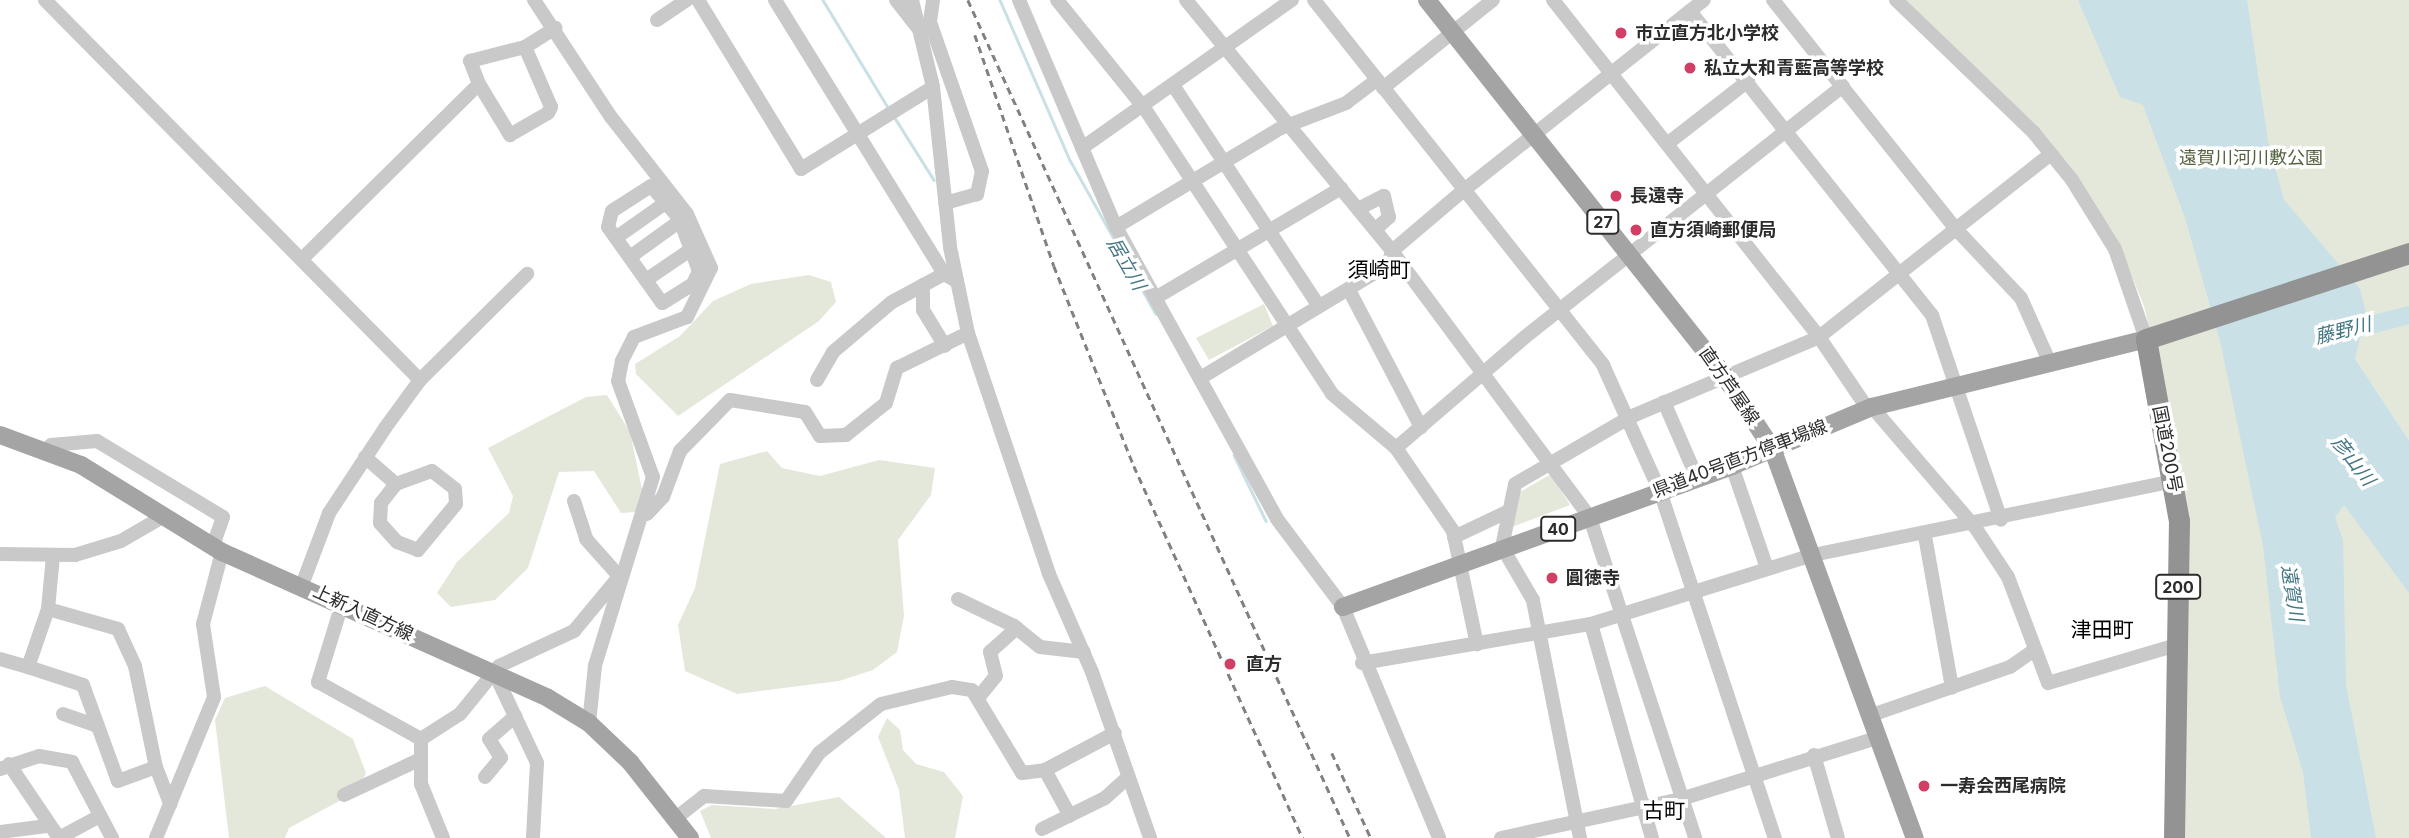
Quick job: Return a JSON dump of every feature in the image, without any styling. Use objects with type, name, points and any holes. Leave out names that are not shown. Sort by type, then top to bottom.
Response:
[{"type":"highway","points":[[2152,338],[2409,253]]},
{"type":"highway","name":"国道200号","points":[[2152,338],[2175,481],[2174,838]]},
{"type":"main road","name":"直方芦屋線","points":[[1427,0],[1723,374],[1772,448],[1915,838]]},
{"type":"main road","name":"県道40号直方停車場線","points":[[1343,607],[1502,547],[1732,466],[1870,408],[1952,384],[2152,338]]},
{"type":"main road","name":"上新入直方線","points":[[0,435],[81,465],[217,549],[495,674],[589,723],[676,818],[690,838]]},
{"type":"street","points":[[45,0],[420,380]]},
{"type":"street","points":[[534,0],[555,27],[669,201],[693,248],[699,271],[693,284],[662,303],[608,227],[612,211],[651,186],[669,201],[707,248],[711,268],[687,317],[635,337],[622,361],[618,381],[653,477],[646,515],[624,572],[595,666],[589,723]]},
{"type":"street","points":[[657,19],[687,0]]},
{"type":"street","points":[[698,0],[802,169],[933,87]]},
{"type":"street","points":[[775,0],[950,278]]},
{"type":"street","points":[[896,0],[919,30]]},
{"type":"street","points":[[912,0],[933,87],[950,278],[1049,573],[1084,652],[1115,733],[1150,838]]},
{"type":"street","points":[[933,0],[930,22],[971,139],[981,186],[969,200],[945,203]]},
{"type":"street","points":[[1019,0],[1116,227],[1202,377],[1277,519],[1343,607],[1362,663],[1439,838]]},
{"type":"street","points":[[1057,0],[1145,109],[1332,394],[1396,448],[1454,537],[1462,564],[1476,645]]},
{"type":"street","points":[[1186,0],[1392,251],[1486,373],[1590,518],[1625,616],[1695,838]]},
{"type":"street","points":[[1082,148],[1175,88],[1292,0]]},
{"type":"street","points":[[1314,0],[1464,190],[1562,308],[1630,417],[1660,491],[1775,838]]},
{"type":"street","points":[[1116,227],[1289,124],[1346,103],[1380,84],[1493,0]]},
{"type":"street","points":[[1553,0],[1819,337],[1870,408],[1975,527],[2008,577],[2048,683],[2176,645]]},
{"type":"street","points":[[1202,377],[1388,265],[1392,251],[1464,190],[1704,0]]},
{"type":"street","points":[[1773,0],[1955,228],[2026,305],[2049,361]]},
{"type":"street","points":[[1896,0],[2051,154],[2115,249],[2152,338]]},
{"type":"street","points":[[1690,10],[1900,272],[1940,332],[1952,384],[2001,520]]},
{"type":"street","points":[[526,47],[548,113],[510,135],[479,84],[470,61],[526,47],[555,27]]},
{"type":"street","points":[[1667,144],[1748,81]]},
{"type":"street","points":[[302,259],[479,84]]},
{"type":"street","points":[[1396,448],[1562,308],[1843,86]]},
{"type":"street","points":[[1175,88],[1319,306]]},
{"type":"street","points":[[1579,831],[1533,600],[1502,547],[1515,484],[1630,417],[1723,374],[1785,356],[1819,337],[2051,154]]},
{"type":"street","points":[[1157,298],[1340,188]]},
{"type":"street","points":[[1358,209],[1384,196],[1390,217],[1375,230]]},
{"type":"street","points":[[617,237],[669,201]]},
{"type":"street","points":[[630,257],[680,221]]},
{"type":"street","points":[[646,280],[693,248]]},
{"type":"street","points":[[302,585],[329,513],[420,380],[527,274]]},
{"type":"street","points":[[817,380],[833,352],[923,285],[950,278]]},
{"type":"street","points":[[923,285],[923,310],[944,346]]},
{"type":"street","points":[[1349,290],[1421,427]]},
{"type":"street","points":[[646,515],[663,497],[680,451],[730,400],[805,412],[820,436],[846,435],[886,403],[897,368],[968,333]]},
{"type":"street","points":[[1664,402],[1697,478]]},
{"type":"street","points":[[45,452],[51,445],[97,441],[223,517],[204,624],[215,697],[156,838]]},
{"type":"street","points":[[365,457],[396,484]]},
{"type":"street","points":[[1732,466],[1767,568]]},
{"type":"street","points":[[432,471],[449,480],[459,498],[418,550],[397,542],[380,523],[381,503],[396,484],[432,471]]},
{"type":"street","points":[[1362,663],[1591,624],[1625,616],[1694,591],[1813,555],[1975,527],[2175,481]]},
{"type":"street","points":[[574,501],[586,539],[624,572]]},
{"type":"street","points":[[1454,537],[1509,511]]},
{"type":"street","points":[[0,554],[53,556],[121,541],[164,516]]},
{"type":"street","points":[[1925,536],[1952,688]]},
{"type":"street","points":[[27,667],[48,610],[53,556]]},
{"type":"street","points":[[421,739],[460,713],[499,666],[574,631],[624,572]]},
{"type":"street","points":[[958,599],[1017,628],[1050,650],[1084,652]]},
{"type":"street","points":[[342,604],[318,682],[421,739]]},
{"type":"street","points":[[48,610],[118,629],[135,666],[156,767],[170,804]]},
{"type":"street","points":[[1591,624],[1651,838]]},
{"type":"street","points":[[978,698],[996,676],[990,652],[1017,628]]},
{"type":"street","points":[[1869,716],[2010,667],[2034,650]]},
{"type":"street","points":[[0,659],[83,685],[95,725],[118,781],[156,767]]},
{"type":"street","points":[[495,674],[537,763],[533,838]]},
{"type":"street","points":[[676,818],[704,796],[786,801],[819,753],[890,700],[964,685],[978,698],[1014,766],[1022,773],[1045,770],[1115,733]]},
{"type":"street","points":[[63,714],[95,725]]},
{"type":"street","points":[[485,777],[501,758],[489,739],[515,716]]},
{"type":"street","points":[[1501,838],[1579,831],[1644,808],[1877,738]]},
{"type":"street","points":[[421,739],[421,784],[443,838]]},
{"type":"street","points":[[1814,755],[1838,838]]},
{"type":"street","points":[[98,817],[59,838],[47,826],[5,766],[39,756],[72,762],[98,817],[112,838]]},
{"type":"street","points":[[344,795],[421,759]]},
{"type":"street","points":[[1045,770],[1070,816]]},
{"type":"street","points":[[1061,838],[1049,826],[1070,816],[1128,777]]},
{"type":"street","points":[[0,832],[47,826]]},
{"type":"green space","name":"遠賀川河川敷公園","points":[[1906,0],[2409,0],[2409,838],[2178,838],[2188,533],[2179,456],[2144,306],[2118,242],[2041,133]]},
{"type":"green space","points":[[809,275],[831,282],[836,302],[819,321],[678,416],[636,374],[635,364],[680,336],[713,301],[751,284]]},
{"type":"green space","points":[[1264,304],[1273,326],[1209,360],[1196,338]]},
{"type":"green space","points":[[607,395],[630,432],[643,494],[637,512],[621,513],[594,471],[559,472],[528,568],[495,600],[451,607],[437,593],[457,562],[509,513],[513,496],[488,448],[586,397]]},
{"type":"green space","points":[[767,451],[782,468],[820,476],[879,460],[935,468],[931,495],[898,540],[904,616],[897,652],[873,670],[839,681],[737,694],[685,671],[678,625],[695,588],[720,464]]},
{"type":"green space","points":[[1551,474],[1570,505],[1512,527],[1520,492]]},
{"type":"green space","points":[[265,686],[353,739],[366,773],[358,791],[289,828],[285,838],[229,838],[215,720],[225,698]]},
{"type":"green space","points":[[887,718],[900,730],[903,750],[916,764],[944,772],[963,796],[955,838],[905,838],[899,790],[878,737]]},
{"type":"green space","points":[[839,797],[886,838],[711,838],[700,811],[712,805],[775,809]]},
{"type":"water","points":[[2078,0],[2247,0],[2268,141],[2284,200],[2360,289],[2366,313],[2355,359],[2409,441],[2409,593],[2344,505],[2335,517],[2343,540],[2346,685],[2376,838],[2311,838],[2303,772],[2280,697],[2263,546],[2220,341],[2185,218],[2143,105],[2120,97]]},
{"type":"waterway","points":[[823,0],[889,109]]},
{"type":"waterway","name":"居立川","points":[[1000,0],[1070,160],[1156,314]]},
{"type":"waterway","points":[[895,118],[934,180]]},
{"type":"waterway","name":"藤野川","points":[[2339,333],[2409,315]]},
{"type":"waterway","name":"居立川","points":[[1234,455],[1266,521]]},
{"type":"railway","points":[[968,0],[1350,838]]},
{"type":"railway","points":[[975,35],[1054,266],[1134,466],[1303,838]]},
{"type":"railway","points":[[1332,753],[1371,838]]},
{"type":"place","name":"市立直方北小学校","points":[[1621,33]]},
{"type":"place","name":"私立大和青藍高等学校","points":[[1690,68]]},
{"type":"place","name":"長遠寺","points":[[1616,196]]},
{"type":"place","name":"直方須崎郵便局","points":[[1636,230]]},
{"type":"place","name":"圓徳寺","points":[[1552,578]]},
{"type":"place","name":"直方","points":[[1230,664]]},
{"type":"place","name":"一寿会西尾病院","points":[[1924,786]]},
{"type":"district","name":"須崎町","points":[[1379,270]]},
{"type":"district","name":"津田町","points":[[2102,630]]},
{"type":"district","name":"古町","points":[[1664,811]]},
{"type":"water label","name":"彦山川","points":[[2353,461]]},
{"type":"water label","name":"遠賀川","points":[[2292,593]]}]
